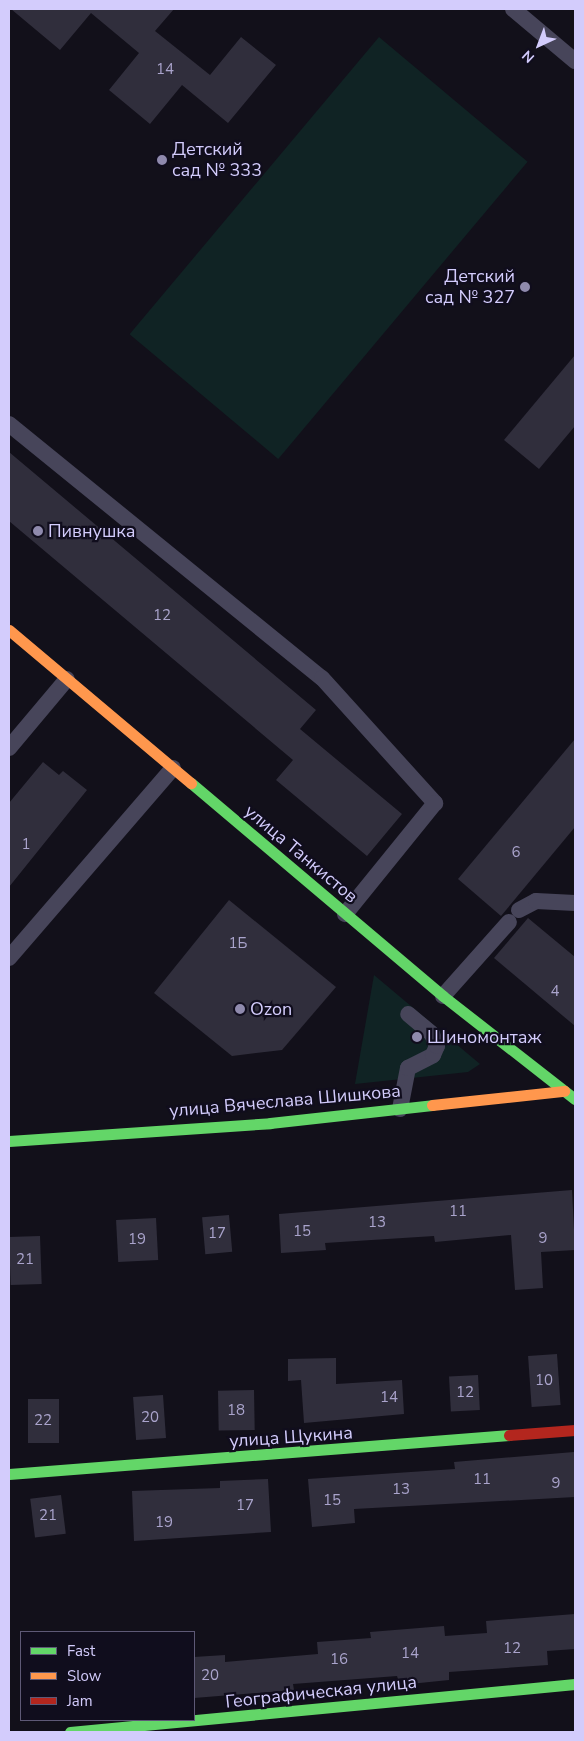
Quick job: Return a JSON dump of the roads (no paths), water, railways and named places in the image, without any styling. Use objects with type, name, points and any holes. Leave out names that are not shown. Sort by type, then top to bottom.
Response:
[{"type":"street","name":"улица Танкистов","points":[[9,630],[443,996],[575,1099]]},
{"type":"street","name":"улица Вячеслава Шишкова","points":[[9,1141],[270,1123],[564,1090]]},
{"type":"street","name":"улица Щукина","points":[[9,1474],[112,1469],[575,1430]]},
{"type":"street","name":"Географическая улица","points":[[195,1720],[575,1684]]},
{"type":"street","name":"Географическая улица","points":[[70,1732],[186,1721]]},
{"type":"lane","points":[[513,9],[575,61]]},
{"type":"lane","points":[[9,424],[322,678],[435,803],[345,914]]},
{"type":"lane","points":[[9,748],[67,679]]},
{"type":"lane","points":[[9,958],[173,768]]},
{"type":"lane","points":[[443,996],[514,916],[536,901],[575,903]]},
{"type":"lane","points":[[400,1109],[408,1068],[433,1055],[437,1046],[432,1034],[408,1014]]},
{"type":"place","name":"Детский сад № 333","points":[[162,160]]},
{"type":"place","name":"Детский сад № 327","points":[[525,287]]},
{"type":"place","name":"Пивнушка","points":[[38,531]]},
{"type":"place","name":"Ozon","points":[[240,1009]]},
{"type":"place","name":"Шиномонтаж","points":[[417,1037]]}]
